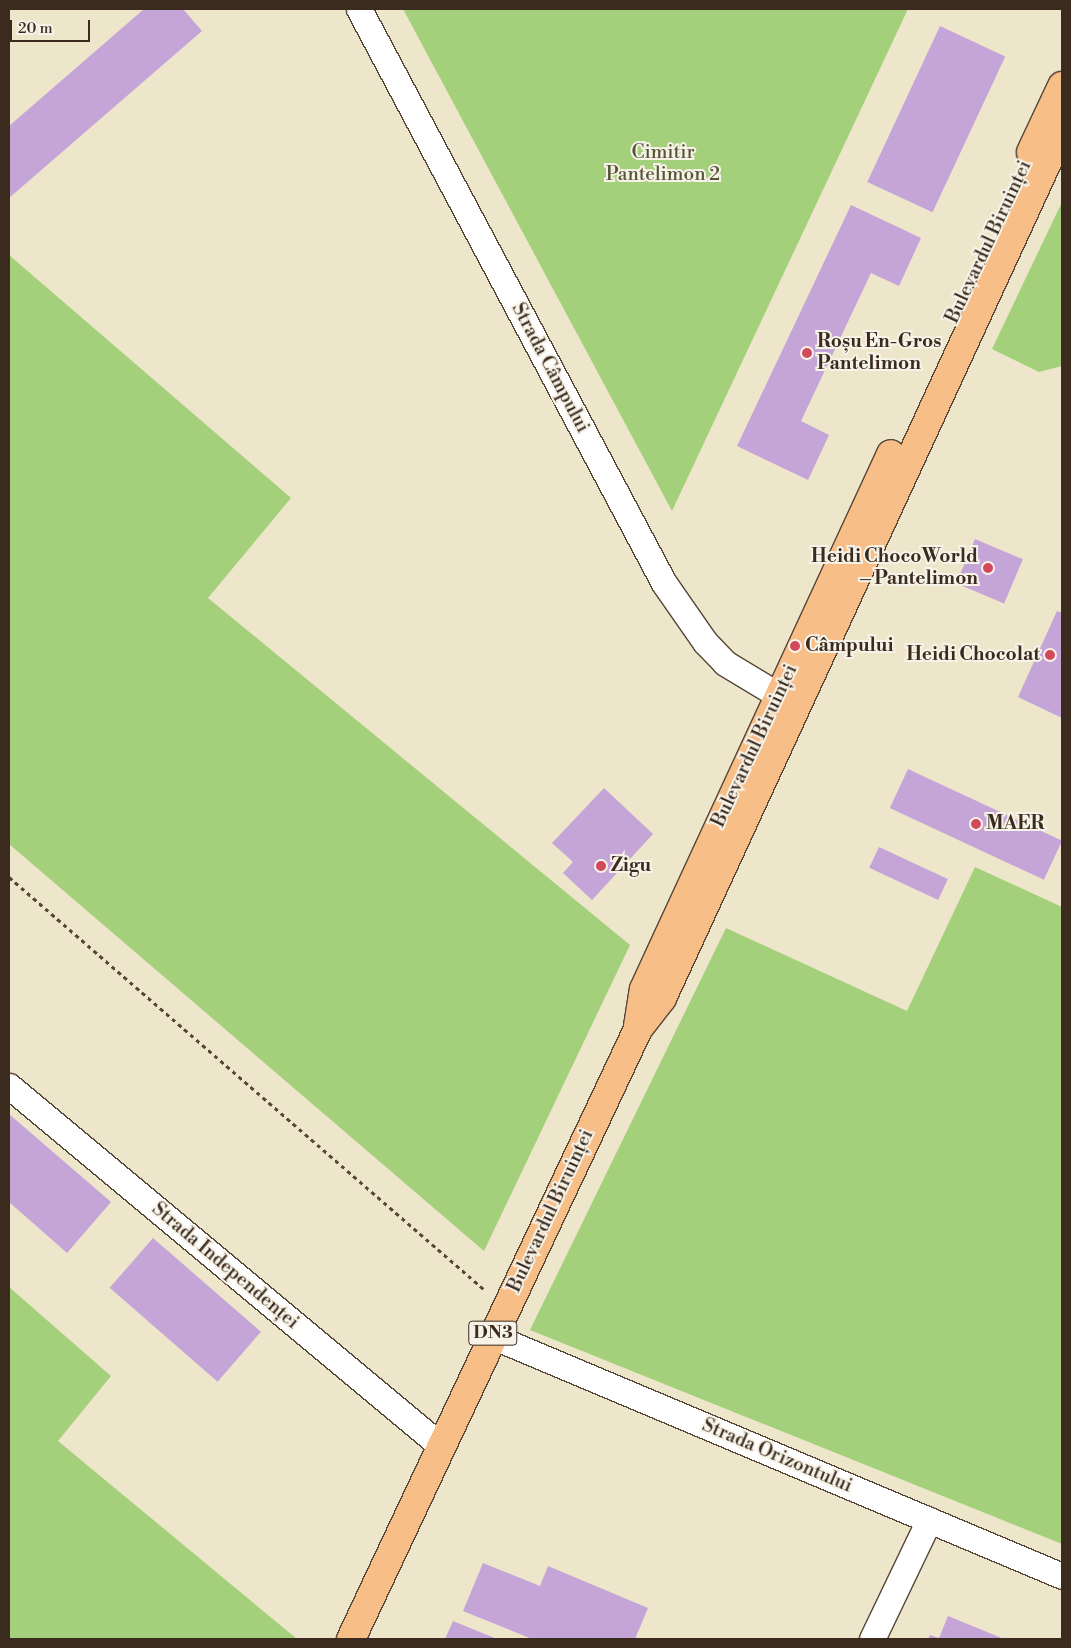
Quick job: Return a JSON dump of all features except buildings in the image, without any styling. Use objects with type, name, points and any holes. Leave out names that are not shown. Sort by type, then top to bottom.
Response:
[{"type":"main road","name":"Bulevardul Biruinței","points":[[638,1029],[644,989],[778,695],[1062,86]]},
{"type":"main road","name":"Bulevardul Biruinței","points":[[351,1639],[505,1308],[638,1029],[662,998],[1062,130]]},
{"type":"street","name":"Strada Câmpului","points":[[359,9],[664,583],[705,642],[726,663],[778,695]]},
{"type":"street","name":"Strada Independenței","points":[[9,1086],[441,1446]]},
{"type":"street","name":"Strada Orizontului","points":[[492,1336],[1062,1576]]},
{"type":"street","points":[[872,1639],[929,1520]]},
{"type":"path","points":[[9,877],[505,1308]]},
{"type":"green space","name":"Cimitir Pantelimon 2","points":[[403,9],[908,9],[672,511]]},
{"type":"green space","points":[[1062,202],[1062,366],[1039,372],[992,349]]},
{"type":"green space","points":[[9,255],[291,498],[208,598],[630,945],[484,1251],[9,844]]},
{"type":"green space","points":[[975,867],[1062,907],[1062,1544],[530,1330],[726,928],[907,1011]]},
{"type":"green space","points":[[9,1287],[111,1376],[58,1441],[297,1639],[9,1639]]},
{"type":"place","name":"Roșu En-Gros Pantelimon","points":[[807,353]]},
{"type":"place","name":"Heidi ChocoWorld – Pantelimon","points":[[988,568]]},
{"type":"place","name":"Câmpului","points":[[795,646]]},
{"type":"place","name":"Heidi Chocolat","points":[[1050,655]]},
{"type":"place","name":"MAER","points":[[976,824]]},
{"type":"place","name":"Zigu","points":[[601,866]]}]
